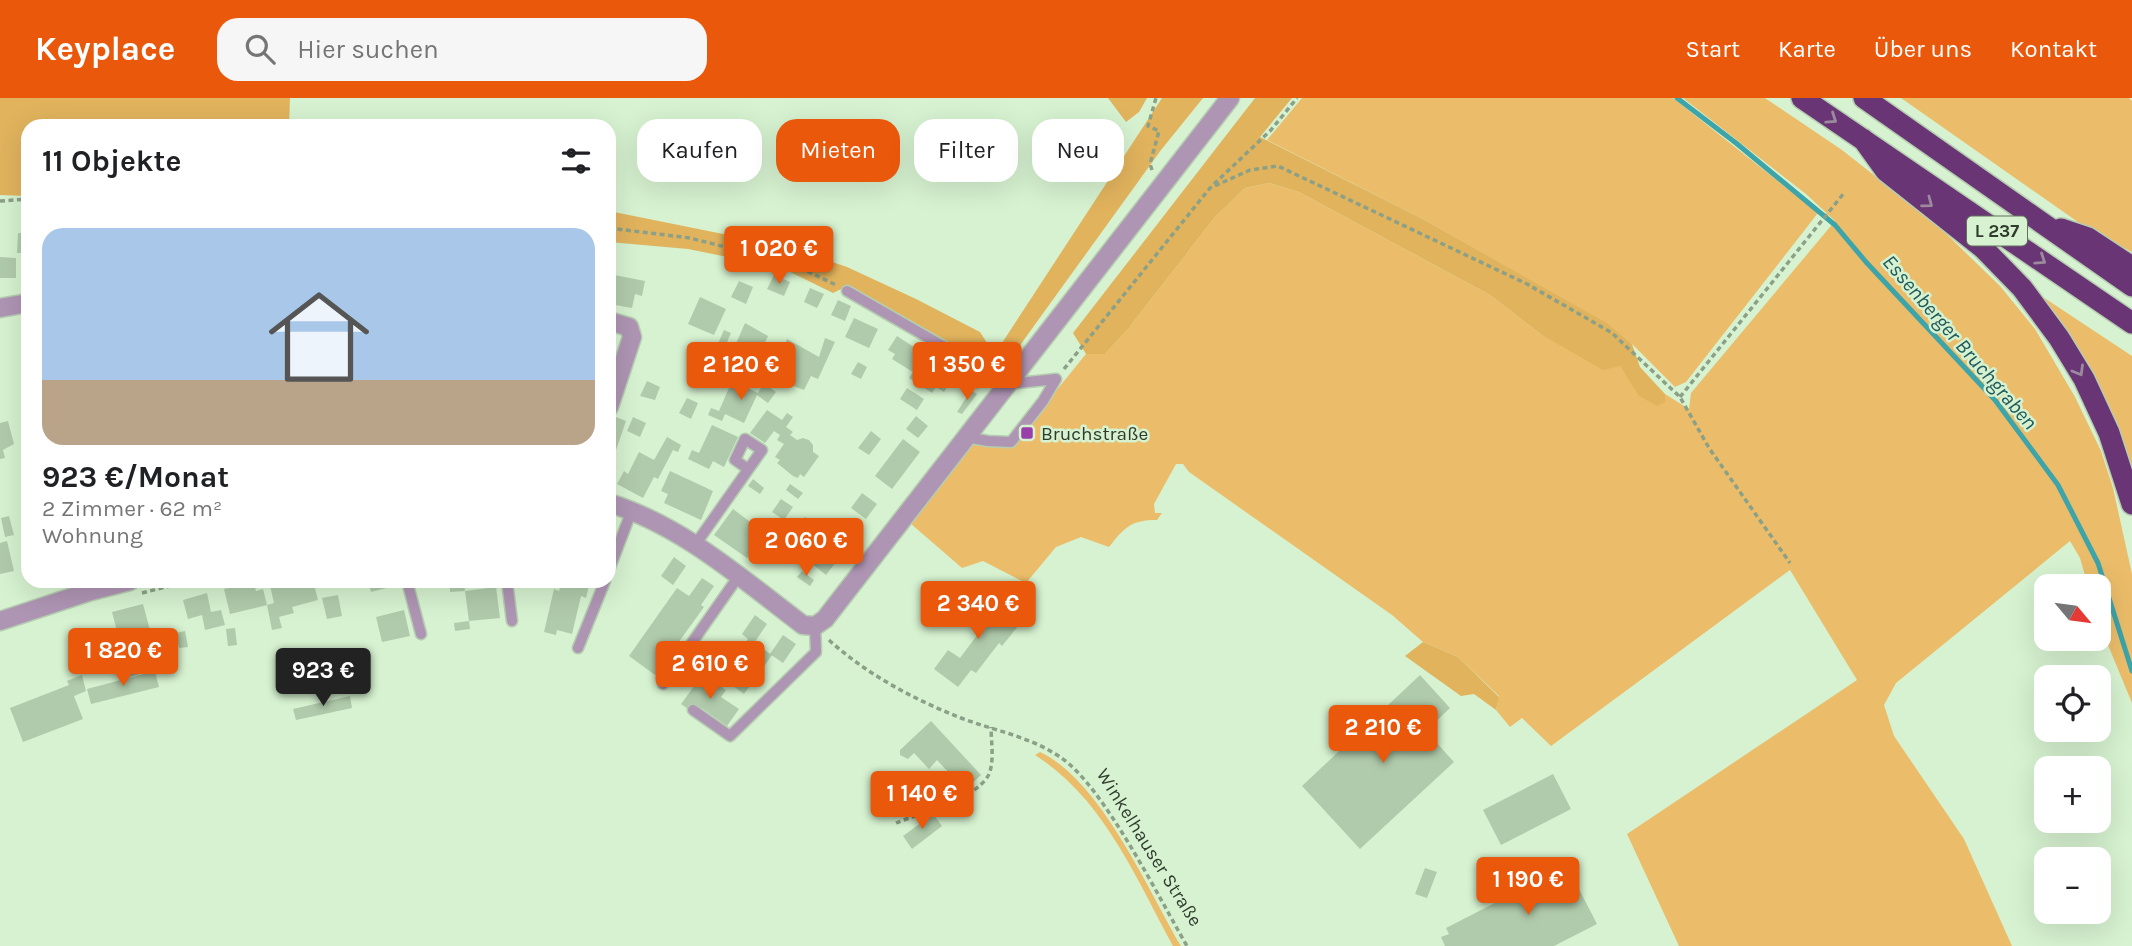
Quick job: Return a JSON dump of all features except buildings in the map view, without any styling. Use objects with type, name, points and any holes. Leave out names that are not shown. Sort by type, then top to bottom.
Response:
[{"type":"highway","name":"L 237","points":[[1801,98],[2132,323]]},
{"type":"highway","name":"L 237","points":[[1864,98],[2132,286]]},
{"type":"highway","points":[[1863,139],[1886,171],[1951,221],[1999,264],[2022,289],[2059,338],[2084,379],[2109,433],[2132,505]]},
{"type":"highway","points":[[2043,226],[2078,233],[2132,267]]},
{"type":"street","points":[[616,505],[679,533],[803,625],[815,626],[825,619],[1230,98]]},
{"type":"street","points":[[0,308],[21,304]]},
{"type":"street","points":[[616,323],[629,327],[632,337],[616,383]]},
{"type":"street","points":[[0,621],[102,588]]},
{"type":"lane","points":[[847,291],[1009,384],[1056,379]]},
{"type":"lane","points":[[966,436],[988,442],[1011,442],[1043,401],[1056,379]]},
{"type":"lane","points":[[695,545],[748,469]]},
{"type":"lane","points":[[616,552],[632,510]]},
{"type":"lane","points":[[663,684],[738,577]]},
{"type":"lane","points":[[409,588],[421,634]]},
{"type":"lane","points":[[508,588],[512,621]]},
{"type":"lane","points":[[578,648],[602,588]]},
{"type":"lane","points":[[693,710],[730,736],[816,652],[815,626]]},
{"type":"path","points":[[1156,98],[1148,126],[1159,131],[1150,164],[1163,186]]},
{"type":"path","points":[[1056,379],[1210,188],[1270,130],[1297,98]]},
{"type":"path","points":[[1210,188],[1250,170],[1278,166],[1527,284],[1612,333],[1680,397],[1709,448],[1790,562]]},
{"type":"path","points":[[1680,397],[1844,193]]},
{"type":"path","points":[[0,201],[21,200]]},
{"type":"path","points":[[616,229],[690,238],[792,264],[847,291]]},
{"type":"path","name":"Winkelhauser Straße","points":[[815,626],[841,651],[881,679],[961,718],[1025,738],[1062,757],[1080,774],[1109,813],[1186,946]]},
{"type":"path","points":[[896,823],[963,799],[976,789],[988,776],[992,762],[991,727]]},
{"type":"shaded area","points":[[0,98],[290,98],[289,119],[21,119],[21,196],[0,195]]},
{"type":"shaded area","points":[[1108,98],[1147,98],[1139,112],[1126,122]]},
{"type":"shaded area","points":[[1162,98],[1203,98],[1161,150],[1018,348],[1007,352],[1002,343],[1107,182],[1124,182],[1124,156]]},
{"type":"shaded area","points":[[1255,98],[1292,98],[1260,137],[1421,218],[1607,323],[1632,344],[1640,367],[1665,394],[1665,402],[1657,406],[1639,396],[1620,366],[1603,370],[1542,335],[1490,295],[1299,192],[1269,183],[1245,188],[1215,217],[1128,329],[1105,354],[1086,354],[1073,333]]},
{"type":"shaded area","points":[[1302,98],[1673,98],[1818,213],[1686,382],[1675,387],[1632,344],[1606,323],[1421,218],[1267,140]]},
{"type":"shaded area","points":[[1683,98],[1765,98],[1842,150],[1935,223],[2000,286],[2035,329],[2075,397],[2101,451],[2113,488],[2132,574],[2132,703],[2110,651],[2111,574],[2085,574],[2080,558],[2070,541],[1896,683],[1884,705],[1894,736],[1964,839],[2012,946],[1679,946],[1627,834],[1857,680],[1790,570],[1551,746],[1522,718],[1510,727],[1496,710],[1499,696],[1458,657],[1423,642],[1392,615],[1189,472],[1183,464],[1176,464],[1154,504],[1155,513],[1162,513],[1157,520],[1141,521],[1129,526],[1109,547],[1081,537],[1056,547],[1026,583],[983,561],[962,568],[910,523],[970,445],[1012,445],[1086,354],[1105,354],[1128,329],[1215,217],[1245,188],[1269,183],[1299,192],[1490,295],[1542,335],[1620,366],[1626,375],[1665,402],[1665,394],[1689,409],[1691,393],[1835,221],[1806,194]]},
{"type":"shaded area","points":[[1901,98],[2129,98],[2132,101],[2132,252],[2085,227]]},
{"type":"shaded area","points":[[616,212],[788,247],[847,267],[980,332],[1000,363],[996,370],[987,367],[847,286],[833,293],[782,268],[688,249],[616,243]]},
{"type":"shaded area","points":[[2031,289],[2132,356],[2132,477]]},
{"type":"shaded area","points":[[1423,642],[1458,657],[1499,697],[1496,710],[1474,694],[1461,696],[1405,656]]},
{"type":"shaded area","points":[[1040,752],[1062,766],[1083,786],[1102,811],[1138,867],[1181,946],[1173,946],[1131,867],[1099,816],[1080,793],[1035,755]]},
{"type":"waterway","name":"Essenberger Bruchgraben","points":[[1677,98],[1835,225],[1995,400],[2058,485],[2098,563],[2132,671]]},
{"type":"place","name":"Bruchstraße","points":[[1027,433]]}]
